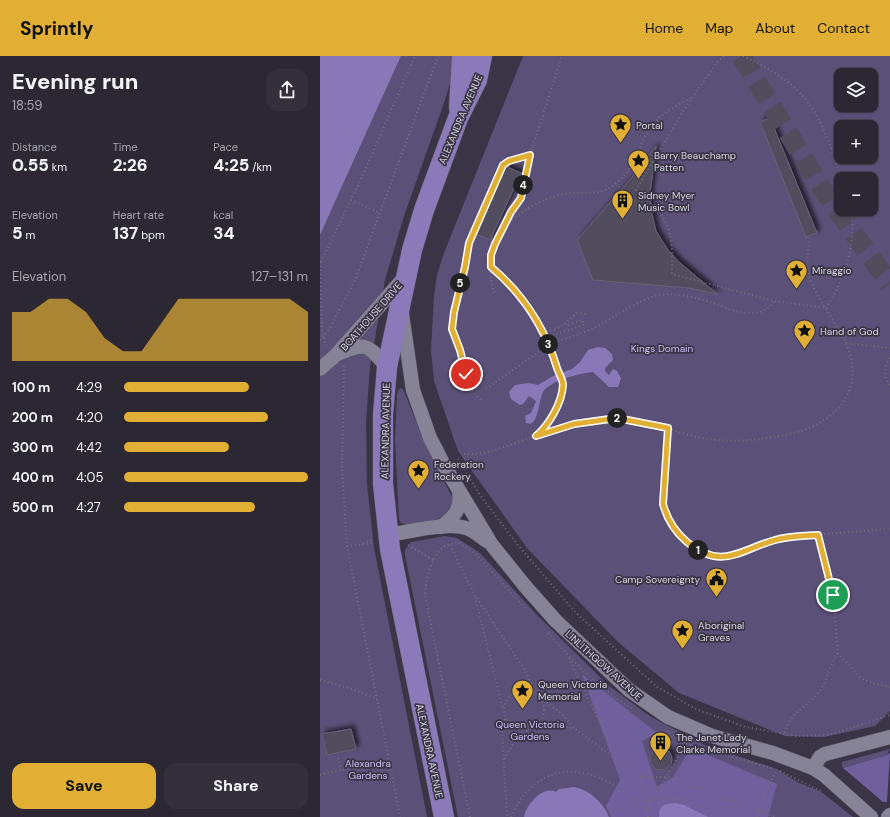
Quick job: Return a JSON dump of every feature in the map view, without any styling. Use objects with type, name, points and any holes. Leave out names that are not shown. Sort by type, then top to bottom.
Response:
[{"type":"highway","points":[[458,118],[462,56]]},
{"type":"highway","name":"ALEXANDRA AVENUE","points":[[444,817],[401,607],[395,540],[384,498],[384,394],[387,367],[405,277],[424,210],[458,118],[482,62]]},
{"type":"street","name":"BOATHOUSE DRIVE","points":[[320,368],[336,355],[405,277]]},
{"type":"street","name":"LINLITHGOW AVENUE","points":[[400,300],[409,367],[416,400],[430,438],[492,545],[555,620],[629,690],[653,708],[671,719],[712,736],[773,753],[813,768],[828,779],[871,817]]},
{"type":"street","name":"BOATHOUSE DRIVE","points":[[336,355],[356,346],[364,346],[372,351],[387,367]]},
{"type":"street","points":[[441,527],[452,518],[459,509],[459,489]]},
{"type":"street","name":"LINLITHGOW AVENUE","points":[[395,540],[441,527],[463,528],[471,530],[492,545]]},
{"type":"street","points":[[813,768],[820,757],[825,754],[890,737]]},
{"type":"path","points":[[400,817],[347,546],[342,470],[344,368],[336,355],[326,346],[323,337],[320,263],[351,200],[415,56]]},
{"type":"path","points":[[320,340],[330,328],[355,280],[438,56]]},
{"type":"path","points":[[494,293],[490,275],[491,255],[511,212],[521,198],[530,155],[562,56]]},
{"type":"path","points":[[724,56],[718,61],[692,97],[636,190],[659,210],[668,225],[673,244],[672,274],[774,301],[826,308]]},
{"type":"path","points":[[743,56],[789,82],[805,96],[823,127],[839,172]]},
{"type":"path","points":[[505,226],[531,207],[552,198],[564,194],[598,193],[615,185],[632,164],[654,123],[662,115],[692,97]]},
{"type":"path","points":[[480,400],[468,382],[460,350],[453,333],[454,312],[469,243],[496,178],[503,165],[509,161],[530,155]]},
{"type":"path","points":[[351,200],[380,213]]},
{"type":"path","points":[[826,308],[844,275],[851,237],[851,216]]},
{"type":"path","points":[[464,454],[490,452],[574,424],[617,418],[668,428],[698,439],[736,442],[805,430],[834,413],[846,400],[850,390],[852,378],[850,355],[846,343],[808,272],[810,238]]},
{"type":"path","points":[[491,267],[526,303],[545,338],[563,384],[555,409],[544,430],[536,436]]},
{"type":"path","points":[[486,389],[548,345],[587,331],[635,306],[662,295],[679,295],[694,298],[742,313],[763,310],[771,306],[774,301]]},
{"type":"path","points":[[543,334],[566,323],[577,313],[588,314]]},
{"type":"path","points":[[545,338],[584,325],[582,320],[567,326],[566,323]]},
{"type":"path","points":[[846,343],[890,348]]},
{"type":"path","points":[[890,358],[885,369],[886,377],[890,385]]},
{"type":"path","points":[[668,428],[663,504],[666,516],[674,527],[695,548],[706,555],[730,556],[776,540],[890,528]]},
{"type":"path","points":[[458,459],[480,495],[517,544],[572,608],[657,687],[698,710],[746,727],[796,736],[829,735],[890,715]]},
{"type":"path","points":[[818,535],[833,595],[838,654],[861,678],[872,683],[890,687]]},
{"type":"path","points":[[395,540],[408,545],[433,560]]},
{"type":"path","points":[[457,542],[443,548],[433,560],[425,584],[425,595],[470,817]]},
{"type":"path","points":[[347,546],[369,543]]},
{"type":"path","points":[[450,545],[474,594],[518,659],[535,694]]},
{"type":"path","points":[[474,594],[506,718],[514,728],[527,730]]},
{"type":"path","points":[[784,734],[787,724],[795,712],[810,702],[825,684],[833,660],[838,654]]},
{"type":"path","points":[[569,656],[617,760]]},
{"type":"path","points":[[320,680],[377,699]]},
{"type":"path","points":[[504,712],[504,705],[511,694],[523,690],[535,694],[560,713],[575,729],[640,777],[666,777],[775,817]]},
{"type":"path","points":[[539,723],[544,711],[540,698]]},
{"type":"path","points":[[506,718],[502,732],[507,817]]},
{"type":"path","points":[[504,760],[514,742],[527,730],[539,723],[555,724],[575,729]]},
{"type":"path","points":[[648,804],[653,791],[666,777],[684,743]]},
{"type":"path","points":[[338,758],[341,770]]},
{"type":"path","points":[[320,771],[320,775],[341,770],[390,764]]},
{"type":"path","points":[[757,817],[777,769]]},
{"type":"path","points":[[511,817],[521,798],[533,784],[550,774],[565,771],[590,774],[607,781],[626,793],[648,812]]},
{"type":"path","points":[[640,777],[648,804],[648,817]]},
{"type":"path","points":[[650,801],[661,797],[674,797],[694,804],[710,814]]},
{"type":"green space","name":"Alexandra Gardens","points":[[401,56],[453,56],[452,77],[404,216],[385,280],[370,367],[366,422],[367,484],[374,548],[427,817],[320,817],[320,235]]},
{"type":"green space","name":"Kings Domain","points":[[523,56],[890,56],[890,711],[875,726],[824,737],[785,736],[679,693],[618,642],[527,548],[458,451],[434,381],[431,350],[434,296],[437,275],[444,253]]},
{"type":"green space","points":[[400,388],[403,389],[424,441],[453,499],[451,507],[447,513],[442,517],[428,522],[405,524],[401,523],[399,519],[395,439],[397,394]]},
{"type":"green space","name":"Queen Victoria Gardens","points":[[445,536],[457,538],[480,553],[538,616],[609,686],[651,717],[707,746],[777,769],[799,783],[820,791],[853,817],[458,817],[405,555],[405,550],[411,542]]},
{"type":"green space","points":[[890,749],[887,755],[843,768],[842,766],[842,762]]},
{"type":"shaded area","points":[[320,56],[401,56],[320,235]]},
{"type":"shaded area","points":[[598,347],[605,348],[612,354],[613,360],[605,368],[605,371],[609,375],[613,369],[617,371],[621,378],[618,387],[609,387],[593,372],[564,378],[545,389],[542,394],[534,421],[531,424],[526,423],[525,416],[531,413],[536,401],[529,396],[523,404],[520,405],[511,399],[509,392],[515,385],[529,383],[538,385],[553,376],[572,369],[580,362],[588,350]]},
{"type":"shaded area","points":[[582,674],[657,733],[642,741],[657,787],[673,777],[691,748],[777,784],[768,817],[611,817],[606,806],[620,780]]},
{"type":"shaded area","points":[[890,753],[887,802],[883,802],[843,768]]},
{"type":"shaded area","points":[[574,787],[585,791],[595,798],[603,806],[609,817],[524,817],[528,807],[536,797],[546,791],[556,792],[559,789]]},
{"type":"shaded area","points":[[675,803],[684,805],[708,817],[659,817],[660,810],[663,806]]},
{"type":"building","points":[[770,118],[817,233],[806,237],[760,122]]},
{"type":"building","name":"Sidney Myer Music Bowl","points":[[656,146],[650,193],[651,210],[656,231],[668,250],[679,262],[717,294],[689,288],[593,280],[577,240],[640,168]]},
{"type":"building","points":[[505,166],[521,173],[490,240],[474,233]]},
{"type":"building","points":[[351,729],[356,749],[327,755],[322,734]]},
{"type":"building","name":"The Janet Lady Clarke Memorial","points":[[661,748],[669,751],[672,759],[669,767],[661,770],[653,767],[650,759],[653,751]]},
{"type":"tunnel","points":[[741,56],[823,190],[890,284]]},
{"type":"place","name":"Portal","points":[[620,144]]},
{"type":"place","name":"Barry Beauchamp Patten","points":[[639,180]]},
{"type":"place","name":"Sidney Myer Music Bowl","points":[[623,220]]},
{"type":"place","name":"Miraggio","points":[[796,290]]},
{"type":"place","name":"Hand of God","points":[[804,350]]},
{"type":"place","name":"Federation Rockery","points":[[419,490]]},
{"type":"place","name":"Camp Sovereignty","points":[[716,598]]},
{"type":"place","name":"Aboriginal Graves","points":[[682,650]]},
{"type":"place","name":"Queen Victoria Memorial","points":[[522,710]]},
{"type":"place","name":"The Janet Lady Clarke Memorial","points":[[661,762]]},
{"type":"route","points":[[466,374],[460,350],[452,329],[454,312],[469,243],[496,178],[503,165],[515,158],[530,155],[521,198],[511,212],[495,244],[491,255],[491,267],[517,292],[539,324],[548,345],[551,348],[563,384],[562,392],[555,409],[544,430],[536,436],[574,424],[617,418],[668,428],[663,504],[666,516],[684,540],[706,555],[718,557],[739,554],[763,544],[789,537],[818,535],[828,570],[833,595]]}]
